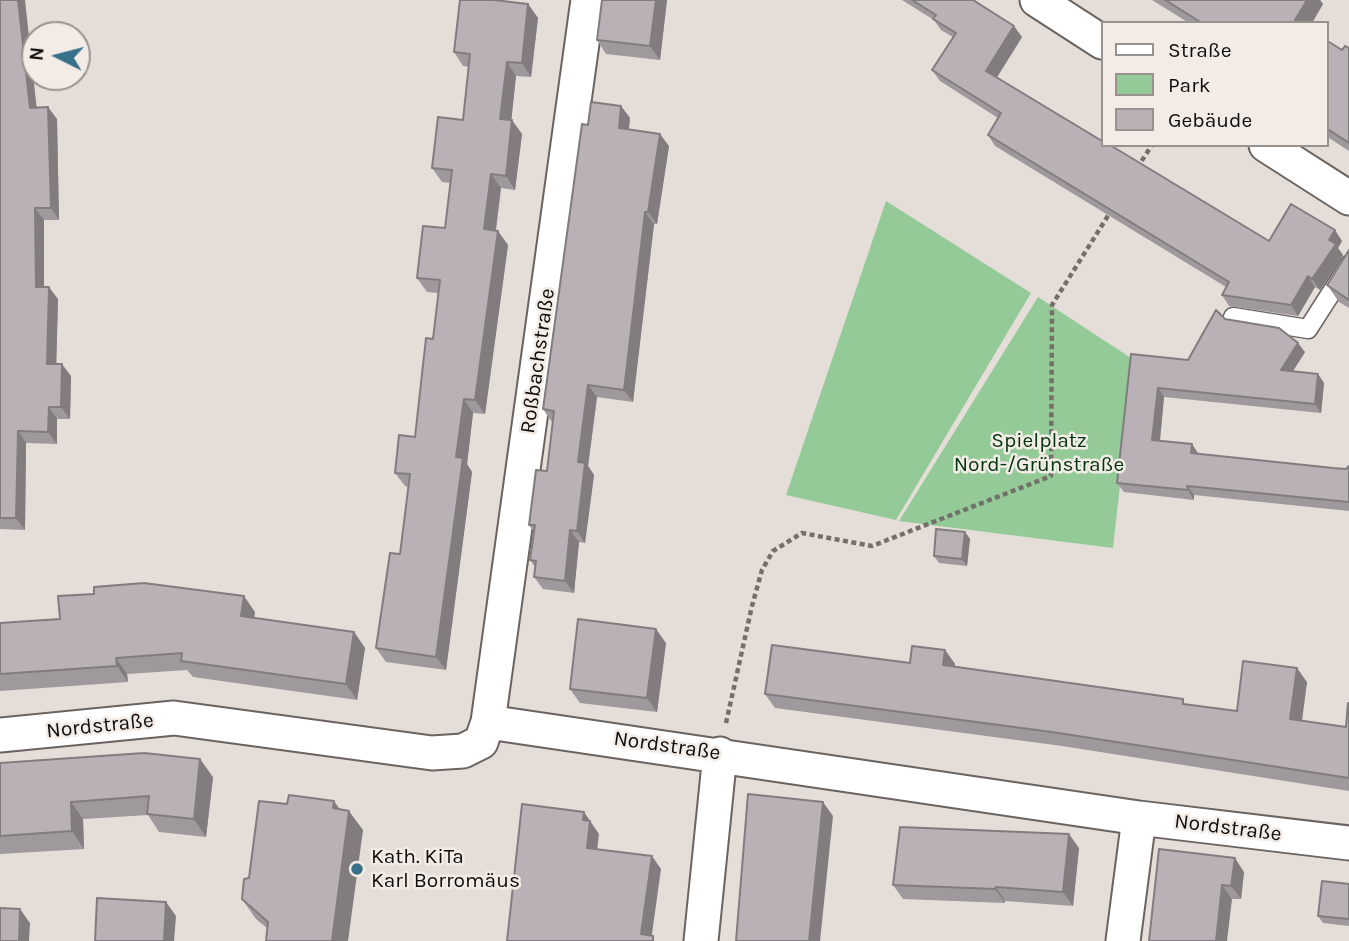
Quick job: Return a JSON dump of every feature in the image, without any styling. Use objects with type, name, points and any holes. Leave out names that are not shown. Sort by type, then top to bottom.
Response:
[{"type":"street","name":"Roßbachstraße","points":[[488,722],[589,0]]},
{"type":"street","points":[[1037,0],[1100,40]]},
{"type":"street","points":[[1269,147],[1349,198]]},
{"type":"street","name":"Nordstraße","points":[[0,735],[174,718],[432,754],[463,751],[481,742],[488,722],[720,754],[1139,818],[1349,843]]},
{"type":"street","points":[[701,941],[720,754]]},
{"type":"street","points":[[1123,941],[1139,818]]},
{"type":"lane","points":[[1233,317],[1308,329],[1349,265]]},
{"type":"path","points":[[1130,180],[1151,147]]},
{"type":"path","points":[[720,754],[752,606],[762,570],[773,551],[802,533],[872,546],[1051,476],[1052,305],[1116,202]]},
{"type":"green space","points":[[886,201],[1031,293],[896,520],[786,495]]},
{"type":"green space","name":"Spielplatz Nord-/Grünstraße","points":[[1038,297],[1134,360],[1113,548],[899,521]]},
{"type":"building","points":[[0,0],[18,0],[21,27],[21,91],[28,91],[30,108],[48,107],[51,208],[35,208],[36,287],[49,287],[47,364],[62,364],[61,407],[49,407],[48,432],[18,431],[16,518],[0,518]]},
{"type":"building","points":[[460,0],[528,4],[522,63],[507,62],[500,119],[512,120],[506,176],[491,174],[484,229],[498,231],[475,400],[464,399],[456,457],[463,458],[436,657],[376,648],[390,553],[400,554],[410,474],[395,473],[399,435],[415,437],[426,338],[433,339],[440,280],[417,278],[423,226],[445,228],[452,170],[432,168],[438,117],[463,120],[470,54],[454,52]]},
{"type":"building","points":[[602,0],[656,0],[650,46],[597,40]]},
{"type":"building","points":[[912,0],[973,0],[1014,26],[986,71],[1100,140],[1100,147],[1113,147],[1269,241],[1291,204],[1335,230],[1329,240],[1336,244],[1312,279],[1308,276],[1291,305],[1222,295],[1229,282],[988,135],[1001,113],[932,70],[956,33],[933,19],[936,15]]},
{"type":"building","points":[[1165,0],[1307,0],[1296,21],[1199,21]]},
{"type":"building","points":[[1328,41],[1342,50],[1345,46],[1349,48],[1349,143],[1328,129]]},
{"type":"building","points":[[591,102],[621,106],[619,128],[660,134],[648,212],[645,212],[624,390],[588,385],[578,462],[585,463],[577,531],[570,530],[565,581],[534,577],[536,561],[530,560],[535,525],[529,525],[536,470],[547,471],[554,411],[543,409],[582,124],[588,125]]},
{"type":"building","points":[[1349,250],[1349,300],[1327,285]]},
{"type":"building","points":[[1216,310],[1225,319],[1279,328],[1298,343],[1281,370],[1318,374],[1315,404],[1158,388],[1152,440],[1192,444],[1191,453],[1333,468],[1346,469],[1349,466],[1349,502],[1187,486],[1188,490],[1117,483],[1131,354],[1188,360]]},
{"type":"building","points":[[936,529],[965,532],[962,559],[934,556]]},
{"type":"building","points":[[144,583],[244,596],[241,616],[354,632],[346,684],[181,661],[182,653],[116,658],[117,666],[0,674],[0,623],[60,619],[58,596],[94,594],[94,587]]},
{"type":"building","points":[[578,619],[656,629],[647,698],[570,689]]},
{"type":"building","points":[[772,645],[910,663],[912,646],[945,650],[943,665],[1183,699],[1183,704],[1237,711],[1243,661],[1297,668],[1290,719],[1346,727],[1349,704],[1349,778],[1052,732],[765,694]]},
{"type":"building","points":[[144,753],[200,759],[194,819],[147,814],[149,796],[71,802],[72,831],[0,836],[0,763]]},
{"type":"building","points":[[748,794],[823,802],[809,941],[736,941]]},
{"type":"building","points":[[289,795],[334,801],[333,808],[349,811],[332,941],[266,941],[268,922],[242,899],[244,879],[249,878],[259,801],[287,804]]},
{"type":"building","points":[[522,804],[584,812],[583,820],[590,821],[587,848],[652,856],[641,934],[653,936],[653,941],[507,941]]},
{"type":"building","points":[[900,827],[1069,834],[1063,892],[996,887],[893,885]]},
{"type":"building","points":[[1159,849],[1235,858],[1231,886],[1222,885],[1216,941],[1149,941]]},
{"type":"building","points":[[1322,881],[1349,884],[1349,919],[1318,916]]},
{"type":"building","points":[[97,898],[166,902],[164,941],[95,941]]},
{"type":"building","points":[[0,908],[20,909],[19,941],[0,941]]},
{"type":"place","name":"Kath. KiTa Karl Borromäus","points":[[357,869]]}]
